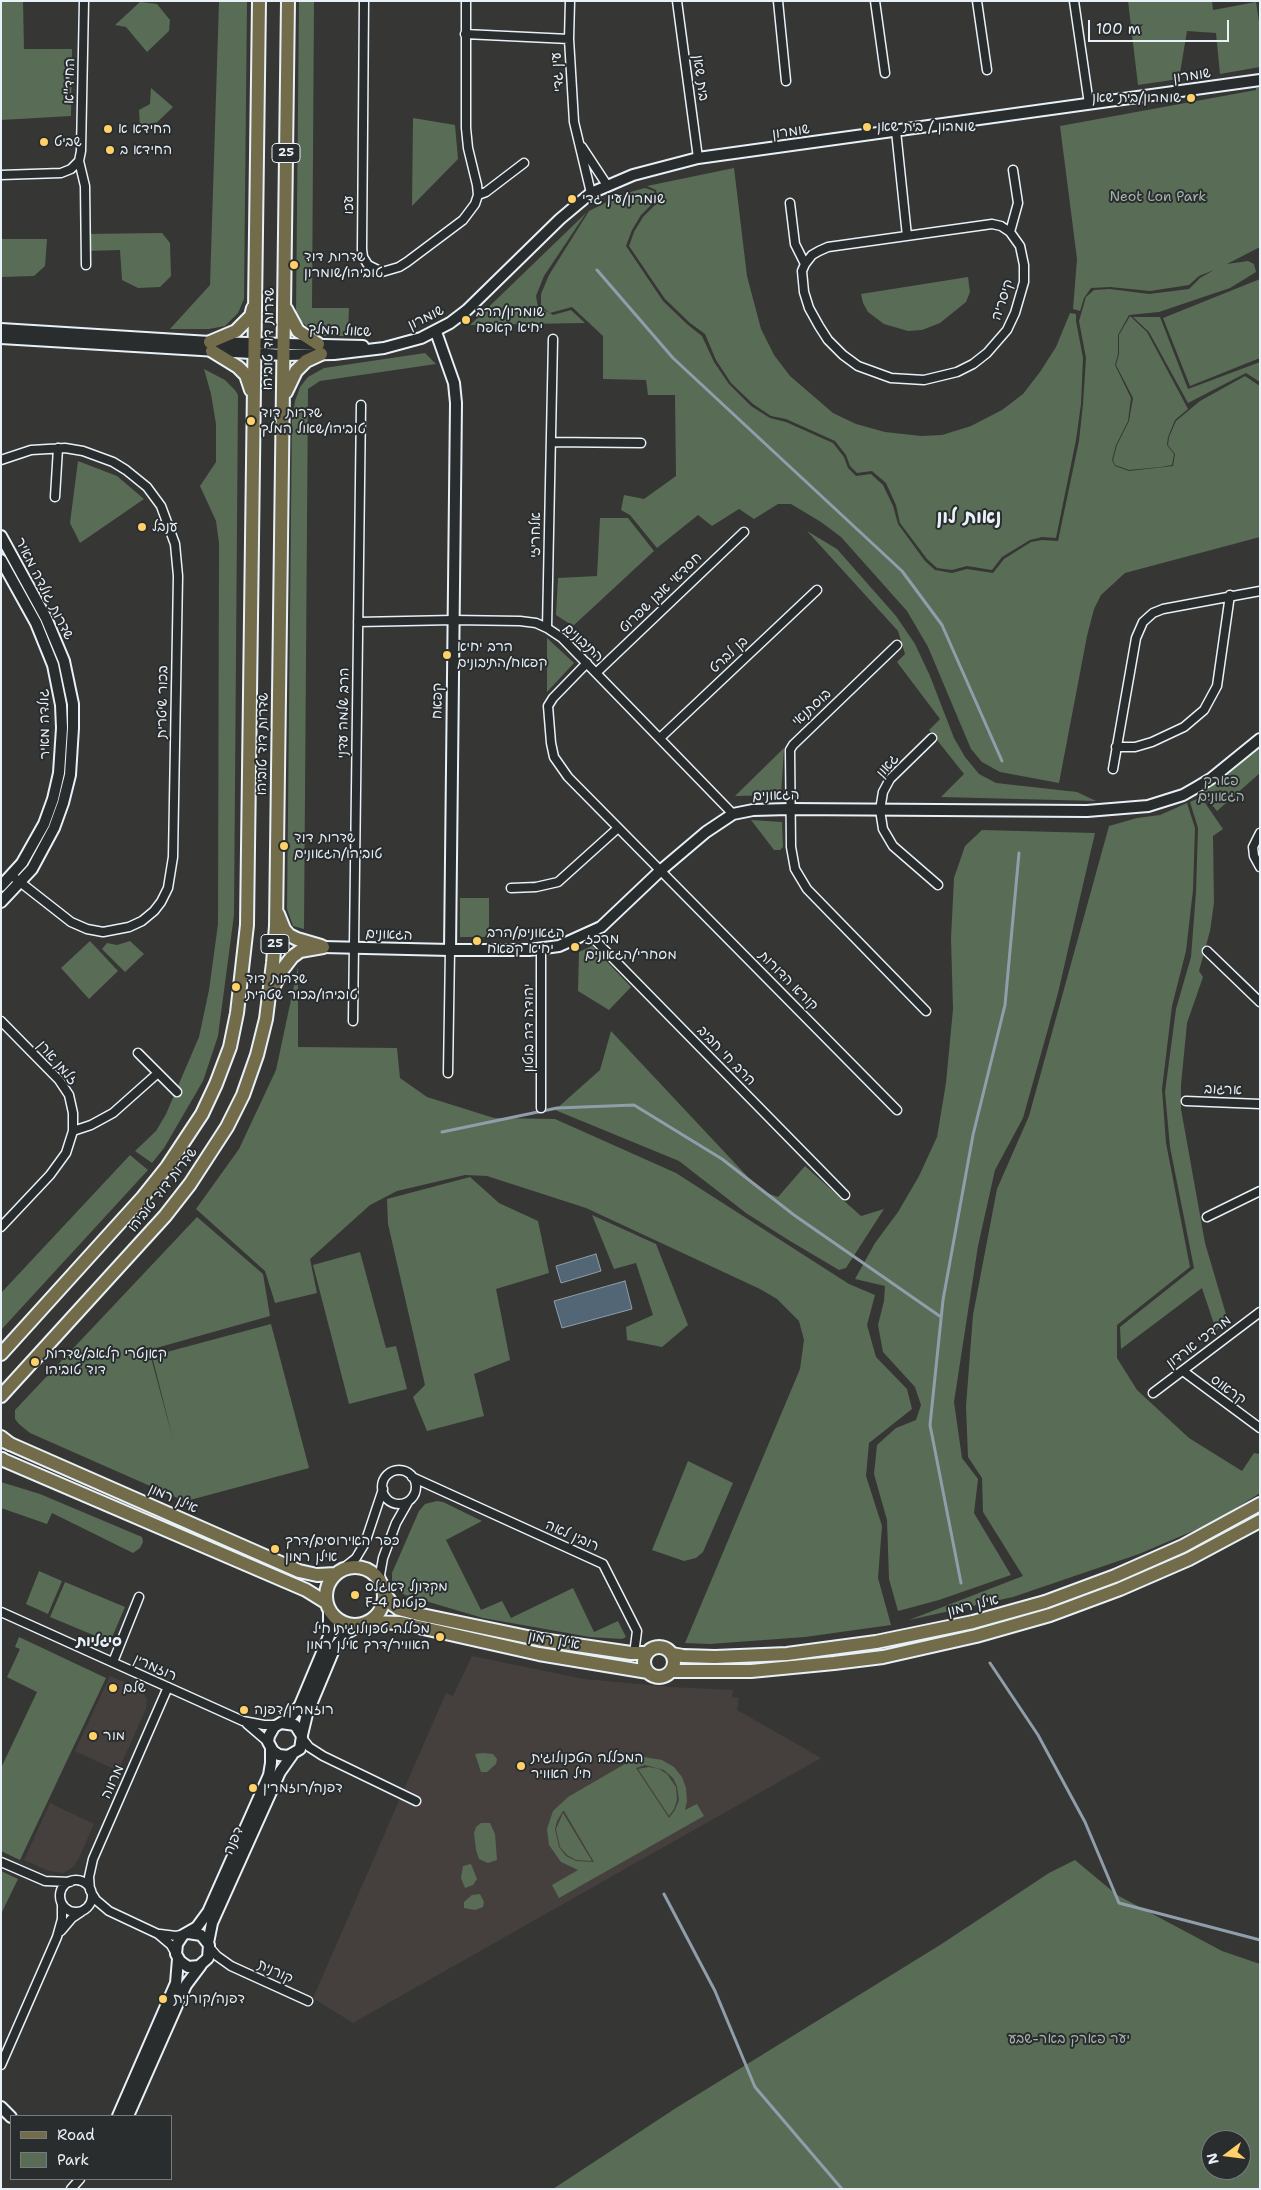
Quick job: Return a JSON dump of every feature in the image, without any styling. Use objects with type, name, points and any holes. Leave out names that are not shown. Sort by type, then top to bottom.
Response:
[{"type":"main road","name":"שדרות דוד טוביהו","points":[[1,1354],[136,1205],[167,1167],[202,1114],[216,1084],[230,1047],[241,991],[248,925],[260,1]]},
{"type":"main road","name":"שדרות דוד טוביהו","points":[[1,1396],[164,1216],[208,1158],[227,1128],[243,1095],[257,1055],[270,995],[276,906],[288,1]]},
{"type":"main road","points":[[254,410],[246,375],[211,346],[243,325],[251,316],[256,301]]},
{"type":"main road","points":[[283,401],[296,371],[319,349],[298,331],[284,306]]},
{"type":"main road","points":[[276,906],[280,920],[289,935],[323,947]]},
{"type":"main road","points":[[270,995],[282,970],[292,957],[300,951],[323,947]]},
{"type":"main road","name":"אילן רמון","points":[[4,1440],[299,1571],[317,1575],[338,1572]]},
{"type":"main road","points":[[1,1459],[297,1586],[328,1606],[337,1618],[345,1623],[365,1623],[380,1610],[383,1588],[374,1574],[366,1569],[354,1567],[338,1572],[327,1590],[328,1606]]},
{"type":"main road","name":"אילן רמון","points":[[672,1654],[715,1657],[796,1653],[876,1642],[973,1622],[1054,1599],[1124,1572],[1190,1542],[1260,1504]]},
{"type":"main road","points":[[672,1671],[674,1663],[672,1654],[665,1647],[655,1647],[641,1654],[648,1672],[660,1677],[672,1671],[751,1671],[883,1657],[976,1636],[1050,1615],[1120,1590],[1189,1559],[1260,1521]]},
{"type":"main road","name":"אילן רמון","points":[[383,1588],[392,1604],[399,1609],[422,1615],[542,1640],[641,1654]]},
{"type":"main road","name":"אילן רמון","points":[[365,1623],[401,1623],[539,1654],[648,1672]]},
{"type":"street","name":"החיד\"א","points":[[84,1],[81,151],[79,161],[85,186],[86,265]]},
{"type":"street","name":"עכו","points":[[364,1],[363,257],[368,265],[382,272],[399,267],[463,220],[475,204],[478,194]]},
{"type":"street","points":[[466,1],[466,128],[478,194],[486,192],[524,163]]},
{"type":"street","name":"עין גדי","points":[[570,1],[568,39],[574,122],[591,193]]},
{"type":"street","name":"בית שאן","points":[[677,1],[698,158]]},
{"type":"street","points":[[778,1],[786,81]]},
{"type":"street","points":[[875,1],[885,73]]},
{"type":"street","points":[[976,1],[987,70]]},
{"type":"street","points":[[1074,1],[1089,104]]},
{"type":"street","points":[[465,34],[568,39]]},
{"type":"street","name":"שומרון","points":[[384,348],[406,343],[436,332],[467,310],[560,219],[591,193],[634,175],[698,158],[1260,80]]},
{"type":"street","points":[[896,131],[907,236]]},
{"type":"street","name":"עין גדי","points":[[578,141],[607,185]]},
{"type":"street","points":[[1,174],[61,172],[71,169],[79,161]]},
{"type":"street","points":[[805,264],[812,255],[828,247],[992,224],[1002,226],[1010,232],[1018,203],[1013,170]]},
{"type":"street","name":"קיסריה","points":[[790,203],[795,244],[805,264],[802,271],[809,308],[828,340],[843,355],[858,366],[891,378],[924,380],[957,372],[973,364],[987,353],[1007,330],[1016,312],[1024,282],[1023,254],[1010,232]]},
{"type":"street","name":"שאול המלך","points":[[1,329],[211,346]]},
{"type":"street","name":"קפאח","points":[[436,332],[454,383],[456,403],[448,1073]]},
{"type":"street","name":"שאול המלך","points":[[1,338],[284,349],[384,348]]},
{"type":"street","name":"אלחריזי","points":[[547,628],[553,339]]},
{"type":"street","name":"הרב שלמה עדני","points":[[353,1021],[361,405]]},
{"type":"street","points":[[551,442],[641,443]]},
{"type":"street","points":[[56,496],[58,448]]},
{"type":"street","name":"בכור שיטרית","points":[[1,460],[31,450],[58,448],[83,451],[113,462],[126,470],[151,492],[161,506],[175,544],[178,576],[173,857],[168,888],[154,911],[142,921],[117,930],[103,932],[87,929],[72,922],[11,875]]},
{"type":"street","name":"חסדאי אבן שפרוט","points":[[596,673],[744,532]]},
{"type":"street","name":"שדרות גולדה מאיר","points":[[1,536],[48,624],[64,661],[73,704],[72,754],[64,803],[54,828],[32,870],[1,902]]},
{"type":"street","name":"גולדה מאיר","points":[[1,560],[36,623],[54,665],[61,705],[62,749],[59,773],[52,799],[32,847],[1,886]]},
{"type":"street","name":"בן לברט","points":[[660,738],[816,590]]},
{"type":"street","points":[[1112,769],[1136,638],[1143,622],[1153,613],[1163,609],[1260,591]]},
{"type":"street","points":[[1116,747],[1139,746],[1152,742],[1190,723],[1208,706],[1218,680],[1230,596]]},
{"type":"street","name":"התיבונים","points":[[358,622],[520,621],[536,623],[547,628],[562,638],[733,814]]},
{"type":"street","name":"בוסתנאי","points":[[789,809],[790,750],[792,745],[896,645]]},
{"type":"street","name":"קורא הדורות","points":[[587,663],[553,698],[548,706],[554,757],[568,777],[897,1110]]},
{"type":"street","name":"גאון","points":[[932,738],[890,779],[882,792],[880,810],[883,829],[893,846],[938,885]]},
{"type":"street","name":"הגאונים","points":[[323,947],[450,950],[541,949],[559,946],[589,934],[612,918],[660,871],[706,832],[733,814],[754,810],[789,809],[1087,811],[1148,806],[1183,795],[1201,784],[1259,740]]},
{"type":"street","points":[[789,809],[792,858],[801,880],[926,1011]]},
{"type":"street","points":[[511,888],[536,887],[558,882],[618,828]]},
{"type":"street","points":[[1260,833],[1253,847],[1254,856],[1260,867]]},
{"type":"street","name":"הרב חי חביב","points":[[589,934],[845,1195]]},
{"type":"street","name":"יהודה דה בוטון","points":[[541,949],[541,1108]]},
{"type":"street","points":[[1207,951],[1260,1002]]},
{"type":"street","name":"זלמן ארן","points":[[1,1021],[63,1085],[69,1095],[73,1113],[73,1131],[66,1153],[60,1163],[1,1227]]},
{"type":"street","points":[[138,1052],[177,1092]]},
{"type":"street","points":[[73,1131],[91,1125],[113,1114],[158,1073]]},
{"type":"street","name":"ארגוב","points":[[1186,1101],[1260,1104]]},
{"type":"street","points":[[1207,1217],[1260,1190]]},
{"type":"street","name":"מרדכי ארדון","points":[[1153,1393],[1260,1312]]},
{"type":"street","name":"קראוס","points":[[1182,1371],[1260,1428]]},
{"type":"street","points":[[338,1572],[356,1558],[365,1543],[385,1479],[392,1472],[403,1471],[412,1477],[416,1488],[398,1519],[382,1558],[380,1575],[383,1588]]},
{"type":"street","name":"רובין לאה","points":[[412,1477],[603,1564],[636,1626],[641,1654]]},
{"type":"street","points":[[383,1489],[385,1496],[393,1503],[401,1504],[425,1490],[441,1491]]},
{"type":"street","points":[[113,1662],[140,1597]]},
{"type":"street","points":[[322,1756],[306,1752],[282,1756],[270,1746],[270,1732],[278,1724],[291,1717],[298,1708],[328,1639],[330,1626],[328,1606]]},
{"type":"street","name":"רוזמרין","points":[[1,1612],[243,1721],[264,1725],[278,1724]]},
{"type":"street","points":[[294,1754],[301,1747],[308,1711],[335,1647],[347,1633],[365,1623]]},
{"type":"street","name":"מרווה","points":[[91,1891],[89,1877],[93,1859],[168,1687]]},
{"type":"street","name":"רוזמרין","points":[[243,1721],[270,1746]]},
{"type":"street","points":[[278,1724],[295,1725],[309,1747],[322,1756],[416,1801]]},
{"type":"street","name":"דפנה","points":[[187,1934],[200,1924],[210,1908],[270,1772],[270,1746]]},
{"type":"street","name":"דפנה","points":[[209,1945],[211,1926],[221,1903],[280,1772],[294,1754]]},
{"type":"street","name":"מרווה","points":[[72,1881],[84,1872],[93,1859]]},
{"type":"street","points":[[1,1862],[45,1881],[54,1890],[61,1902],[72,1912],[83,1910],[109,1911]]},
{"type":"street","points":[[45,1881],[84,1882],[96,1900],[109,1911],[158,1934],[171,1945],[177,1957],[188,1966],[202,1964]]},
{"type":"street","points":[[1,2065],[57,1937],[62,1919],[62,1888],[72,1881]]},
{"type":"street","points":[[57,1937],[69,1921],[90,1902],[91,1891]]},
{"type":"street","points":[[128,2115],[186,1986],[208,1958],[209,1945],[201,1935],[171,1936],[158,1934]]},
{"type":"street","points":[[118,2115],[176,1983],[177,1944],[187,1934]]},
{"type":"street","name":"קורנית","points":[[209,1945],[217,1956],[231,1966],[308,2001]]},
{"type":"street","name":"קורנית","points":[[202,1964],[213,1962],[231,1966]]},
{"type":"street","points":[[1,2107],[10,2117]]},
{"type":"shaded area","points":[[472,1656],[584,1679],[671,1687],[733,1690],[732,1697],[739,1698],[737,1710],[821,1758],[353,2023],[313,1998],[446,1693],[453,1696]]},
{"type":"shaded area","points":[[110,1676],[141,1689],[147,1699],[146,1709],[118,1771],[75,1751]]},
{"type":"shaded area","points":[[50,1803],[94,1824],[78,1860],[72,1868],[63,1873],[49,1871],[24,1860]]},
{"type":"green space","points":[[1,1],[23,1],[24,49],[72,49],[71,116],[1,120]]},
{"type":"green space","points":[[219,1],[247,1],[244,299],[238,313],[225,326],[209,329],[170,329],[210,285]]},
{"type":"green space","points":[[299,1],[314,1],[312,308],[349,308],[348,336],[323,336],[313,332],[300,320],[296,313]]},
{"type":"green space","points":[[1128,1],[1212,1],[1213,10],[1256,2],[1260,28],[1260,67],[1220,74],[1216,33],[1187,31],[1179,79],[1138,85]]},
{"type":"green space","points":[[140,2],[157,4],[170,20],[169,31],[147,52],[126,27],[115,25]]},
{"type":"green space","points":[[151,88],[173,107],[148,131],[140,126],[139,110],[150,104]]},
{"type":"green space","name":"Neot Lon Park","points":[[1260,88],[1260,247],[1227,264],[1248,261],[1254,264],[1256,272],[1230,288],[1159,312],[1129,315],[1118,335],[1118,354],[1115,365],[1131,398],[1128,421],[1116,445],[1112,460],[1115,466],[1129,471],[1173,466],[1175,454],[1168,445],[1169,437],[1176,421],[1200,401],[1245,376],[1260,386],[1260,537],[1125,573],[1101,595],[1094,609],[1087,636],[1059,783],[1000,772],[982,762],[971,749],[928,647],[907,611],[841,537],[821,522],[791,504],[778,504],[754,519],[739,509],[712,526],[698,515],[657,548],[630,515],[621,510],[624,495],[644,499],[676,476],[675,395],[648,395],[646,380],[603,379],[603,336],[572,307],[550,313],[541,306],[541,294],[549,275],[589,211],[623,194],[645,188],[654,191],[656,200],[641,215],[632,230],[626,246],[663,301],[702,336],[714,362],[729,384],[751,406],[770,418],[786,422],[833,443],[844,457],[848,468],[856,476],[871,474],[883,485],[893,506],[898,524],[925,561],[935,570],[952,573],[967,569],[993,573],[1004,559],[1031,542],[1042,540],[1058,541],[1079,441],[1086,358],[1079,321],[1086,297],[1094,290],[1110,289],[1149,294],[1189,289],[1200,278],[1214,270],[1199,276],[1189,285],[1150,291],[1110,287],[1091,288],[1084,298],[1080,311],[1073,309],[1077,259],[1060,126]]},
{"type":"green space","points":[[413,118],[455,125],[458,159],[412,206]]},
{"type":"green space","points":[[734,168],[747,276],[761,329],[774,355],[790,376],[833,413],[856,424],[885,432],[921,436],[942,435],[971,426],[1002,410],[1023,394],[1056,347],[1070,313],[1076,314],[1083,358],[1081,404],[1076,440],[1056,538],[1042,537],[1030,540],[1002,557],[992,570],[967,566],[952,570],[937,568],[927,559],[900,523],[896,505],[886,483],[872,471],[857,473],[850,466],[846,455],[835,441],[786,419],[771,416],[753,404],[731,383],[716,360],[705,334],[690,323],[665,299],[629,246],[634,232],[643,217],[659,201],[656,190],[647,186]]},
{"type":"green space","points":[[586,213],[544,276],[536,296],[538,307],[553,315],[571,310],[585,323],[470,325]]},
{"type":"green space","points":[[162,233],[170,243],[171,276],[160,287],[138,288],[122,280],[120,250],[86,251],[85,234]]},
{"type":"green space","points":[[1,239],[47,239],[45,266],[34,276],[1,277]]},
{"type":"green space","points":[[968,277],[970,292],[966,302],[940,323],[922,330],[908,331],[884,324],[868,312],[861,294]]},
{"type":"green space","points":[[1260,279],[1260,358],[1190,386],[1163,318]]},
{"type":"green space","points":[[1130,316],[1147,332],[1188,409],[1175,420],[1168,437],[1167,445],[1174,454],[1172,465],[1129,470],[1115,465],[1113,460],[1117,445],[1129,421],[1133,398],[1116,365],[1119,354],[1119,335]]},
{"type":"green space","points":[[1133,317],[1160,317],[1188,389],[1260,362],[1260,382],[1246,373],[1188,403],[1149,332]]},
{"type":"green space","points":[[425,353],[436,364],[320,381],[308,389],[304,929],[293,926],[287,909],[292,420],[295,401],[300,387],[308,377],[324,368]]},
{"type":"green space","points":[[204,369],[225,380],[238,395],[234,915],[218,1036],[203,1081],[164,1148],[152,1163],[135,1151],[156,1131],[166,1114],[199,1037],[209,990],[218,924],[219,543],[216,521],[200,486],[216,462],[216,424],[211,394]]},
{"type":"green space","points":[[78,461],[117,476],[144,499],[80,543],[70,523]]},
{"type":"green space","points":[[600,518],[628,518],[654,551],[573,626],[556,615],[558,578],[597,576]]},
{"type":"green space","points":[[807,531],[837,549],[896,616],[915,644],[930,676],[954,738],[965,757],[979,774],[996,783],[1077,792],[1096,801],[941,797],[964,774],[929,730],[940,719],[897,662],[905,654],[898,631]]},
{"type":"green space","points":[[547,638],[574,663],[547,692]]},
{"type":"green space","name":"פארק הגאונים","points":[[1260,739],[1260,773],[1217,811],[1200,791],[1201,784]]},
{"type":"green space","points":[[784,748],[781,795],[735,796]]},
{"type":"green space","points":[[1201,797],[1223,829],[1213,836],[1214,903],[1210,931],[1199,971],[1203,977],[1187,1023],[1181,1085],[1181,1109],[1205,1243],[1228,1321],[1216,1330],[1202,1288],[1121,1349],[1120,1327],[1194,1268],[1170,1147],[1165,1092],[1176,1009],[1191,957],[1198,828],[1190,802]]},
{"type":"green space","points":[[1187,803],[1195,828],[1193,890],[1186,951],[1172,1006],[1162,1089],[1166,1143],[1190,1267],[1117,1325],[1117,1358],[1137,1390],[1189,1438],[1242,1471],[1254,1453],[1260,1454],[1260,1493],[1214,1522],[1139,1554],[1013,1597],[909,1620],[1023,1576],[983,1512],[982,1478],[968,1457],[966,1406],[973,1315],[997,1189],[1029,1116],[1109,826],[1137,818],[1160,815]]},
{"type":"green space","points":[[751,820],[782,822],[783,847],[780,850],[774,850]]},
{"type":"green space","points":[[982,830],[1095,833],[1058,993],[1023,1118],[995,1170],[978,1246],[954,1402],[962,1458],[978,1479],[974,1513],[1011,1575],[939,1600],[898,1611],[889,1579],[887,1520],[874,1474],[877,1445],[896,1428],[916,1420],[921,1405],[915,1387],[883,1352],[878,1325],[884,1301],[885,1286],[855,1279],[875,1243],[898,1212],[919,1176],[937,1137],[946,1083],[953,1009],[951,938],[954,878],[965,846]]},
{"type":"green space","points":[[460,898],[489,898],[489,937],[460,937]]},
{"type":"green space","points":[[90,941],[118,971],[89,999],[61,968]]},
{"type":"green space","points":[[130,941],[144,954],[125,972],[102,949],[107,943],[117,945]]},
{"type":"green space","points":[[592,946],[631,987],[609,1010],[578,991],[579,952]]},
{"type":"green space","points":[[298,967],[298,1047],[397,1048],[400,1078],[427,1097],[494,1118],[555,1119],[676,1173],[849,1284],[875,1295],[867,1325],[876,1357],[907,1389],[912,1409],[869,1443],[866,1476],[882,1526],[878,1578],[891,1625],[805,1637],[710,1644],[685,1643],[800,1369],[804,1340],[799,1321],[777,1299],[760,1289],[586,1208],[487,1176],[465,1175],[397,1191],[370,1205],[310,1259],[317,1293],[275,1303],[265,1271],[196,1209],[239,1149],[276,1070]]},
{"type":"green space","points":[[611,1031],[761,1191],[778,1197],[805,1166],[861,1216],[884,1209],[846,1268],[839,1270],[746,1213],[679,1161],[555,1110],[600,1070]]},
{"type":"green space","points":[[130,1155],[148,1170],[1,1330],[1,1293]]},
{"type":"green space","points":[[470,1177],[499,1203],[538,1221],[549,1273],[496,1289],[510,1360],[474,1374],[484,1416],[427,1431],[413,1397],[425,1385],[388,1224],[387,1199]]},
{"type":"green space","points":[[592,1215],[656,1244],[688,1325],[662,1347],[627,1340],[626,1327],[653,1315],[636,1263],[614,1269]]},
{"type":"green space","points":[[197,1217],[263,1274],[270,1316],[149,1350],[174,1443],[152,1356],[271,1324],[309,1468],[190,1500],[191,1504],[30,1433],[15,1419],[15,1410]]},
{"type":"green space","points":[[360,1252],[386,1348],[396,1346],[407,1389],[349,1404],[313,1265]]},
{"type":"green space","points":[[688,1461],[733,1483],[703,1552],[696,1558],[684,1561],[652,1550]]},
{"type":"green space","points":[[1,1482],[40,1494],[142,1537],[143,1542],[140,1548],[133,1553],[52,1513],[47,1524],[1,1508]]},
{"type":"green space","points":[[437,1501],[443,1502],[482,1521],[446,1540],[481,1610],[502,1601],[511,1618],[573,1588],[594,1632],[618,1621],[626,1637],[622,1639],[590,1637],[483,1618],[405,1595],[399,1591],[392,1583],[392,1573],[419,1511],[425,1504]]},
{"type":"green space","points":[[39,1571],[62,1581],[48,1614],[26,1604]]},
{"type":"green space","points":[[65,1582],[125,1607],[110,1642],[50,1617]]},
{"type":"green space","points":[[19,1637],[106,1678],[20,1860],[1,1851],[1,1768],[37,1692],[7,1677],[20,1649],[15,1647]]},
{"type":"green space","points":[[475,1754],[493,1754],[497,1759],[496,1764],[487,1772],[481,1772]]},
{"type":"green space","points":[[644,1757],[662,1760],[674,1767],[682,1777],[686,1788],[687,1801],[685,1810],[697,1804],[704,1816],[559,1898],[552,1885],[578,1870],[561,1862],[549,1845],[547,1829],[553,1811],[568,1797],[630,1761]],"holes":[[[645,1765],[664,1770],[673,1778],[677,1786],[679,1800],[669,1818],[636,1768]],[[564,1811],[594,1862],[576,1861],[566,1856],[559,1847],[555,1829]]]},
{"type":"green space","points":[[649,1767],[659,1769],[667,1774],[676,1787],[677,1800],[669,1816],[638,1769]]},
{"type":"green space","points":[[563,1813],[592,1861],[576,1860],[567,1855],[560,1847],[556,1829]]},
{"type":"green space","points":[[481,1823],[490,1823],[495,1834],[497,1860],[488,1863],[479,1859],[476,1850],[474,1833],[476,1827]]},
{"type":"green space","name":"יער פארק באר-שבע","points":[[1075,1860],[1117,1895],[1222,1951],[1260,1964],[1260,2189],[553,2189],[676,2108],[940,1945],[1049,1873]]},
{"type":"green space","points":[[471,1864],[477,1879],[473,1885],[465,1888],[461,1878],[463,1866]]},
{"type":"green space","points":[[1,1871],[18,1879],[1,1914]]},
{"type":"green space","points":[[480,1894],[484,1902],[483,1907],[475,1910],[464,1908],[464,1902],[472,1895]]},
{"type":"water","points":[[596,1254],[601,1271],[561,1283],[556,1266]]},
{"type":"water","points":[[625,1281],[632,1309],[562,1328],[554,1301]]},
{"type":"waterway","points":[[597,270],[673,358],[902,571],[942,625],[1002,761]]},
{"type":"waterway","points":[[961,1583],[930,1425],[943,1300],[973,1135],[1005,1005],[1019,853]]},
{"type":"waterway","points":[[442,1132],[557,1108],[634,1105],[722,1159],[794,1215],[941,1317]]},
{"type":"waterway","points":[[990,1663],[1038,1735],[1085,1822],[1119,1903],[1260,1940]]},
{"type":"waterway","points":[[664,1894],[715,1991],[755,2087],[842,2189]]},
{"type":"place","name":"שומרון/בית שאן","points":[[1191,98]]},
{"type":"place","name":"שומרון / בית שאן","points":[[867,127]]},
{"type":"place","name":"החידא א","points":[[108,129]]},
{"type":"place","name":"שביט","points":[[44,142]]},
{"type":"place","name":"החידא ב","points":[[110,150]]},
{"type":"place","name":"שומרון/עין גדי","points":[[572,199]]},
{"type":"place","name":"שדרות דוד טוביהו/שומרון","points":[[294,265]]},
{"type":"place","name":"שומרון/הרב יחיא קאפח","points":[[466,320]]},
{"type":"place","name":"שדרות דוד טוביהו/שאול המלך","points":[[251,421]]},
{"type":"place","name":"ענבל","points":[[142,527]]},
{"type":"place","name":"הרב יחיא קפאח/התיבונים","points":[[447,655]]},
{"type":"place","name":"שדרות דוד טוביהו/הגאונים","points":[[284,846]]},
{"type":"place","name":"הגאונים/הרב יחיא קפאח","points":[[477,941]]},
{"type":"place","name":"מרכז מסחרי/הגאונים","points":[[575,947]]},
{"type":"place","name":"שדרות דוד טוביהו/בכור שטרית","points":[[236,987]]},
{"type":"place","name":"קאנטרי קלאב/שדרות דוד טוביהו","points":[[35,1362]]},
{"type":"place","name":"כפר האירוסים/דרך אילן רמון","points":[[275,1549]]},
{"type":"place","name":"מקדונל דאגלס F-4 פנטום","points":[[355,1595]]},
{"type":"place","name":"מכללה טכנולוגית חיל האוויר/דרך אילן רמון","points":[[440,1637]]},
{"type":"place","name":"שלם","points":[[113,1688]]},
{"type":"place","name":"רוזמרין/דפנה","points":[[244,1710]]},
{"type":"place","name":"מור","points":[[93,1736]]},
{"type":"place","name":"המכללה הטכנולוגית חיל האוויר","points":[[521,1766]]},
{"type":"place","name":"דפנה/רוזמרין","points":[[253,1788]]},
{"type":"place","name":"דפנה/קורנית","points":[[163,1999]]},
{"type":"district","name":"נאות לון","points":[[969,518]]},
{"type":"district","name":"סיגליות","points":[[99,1642]]}]
